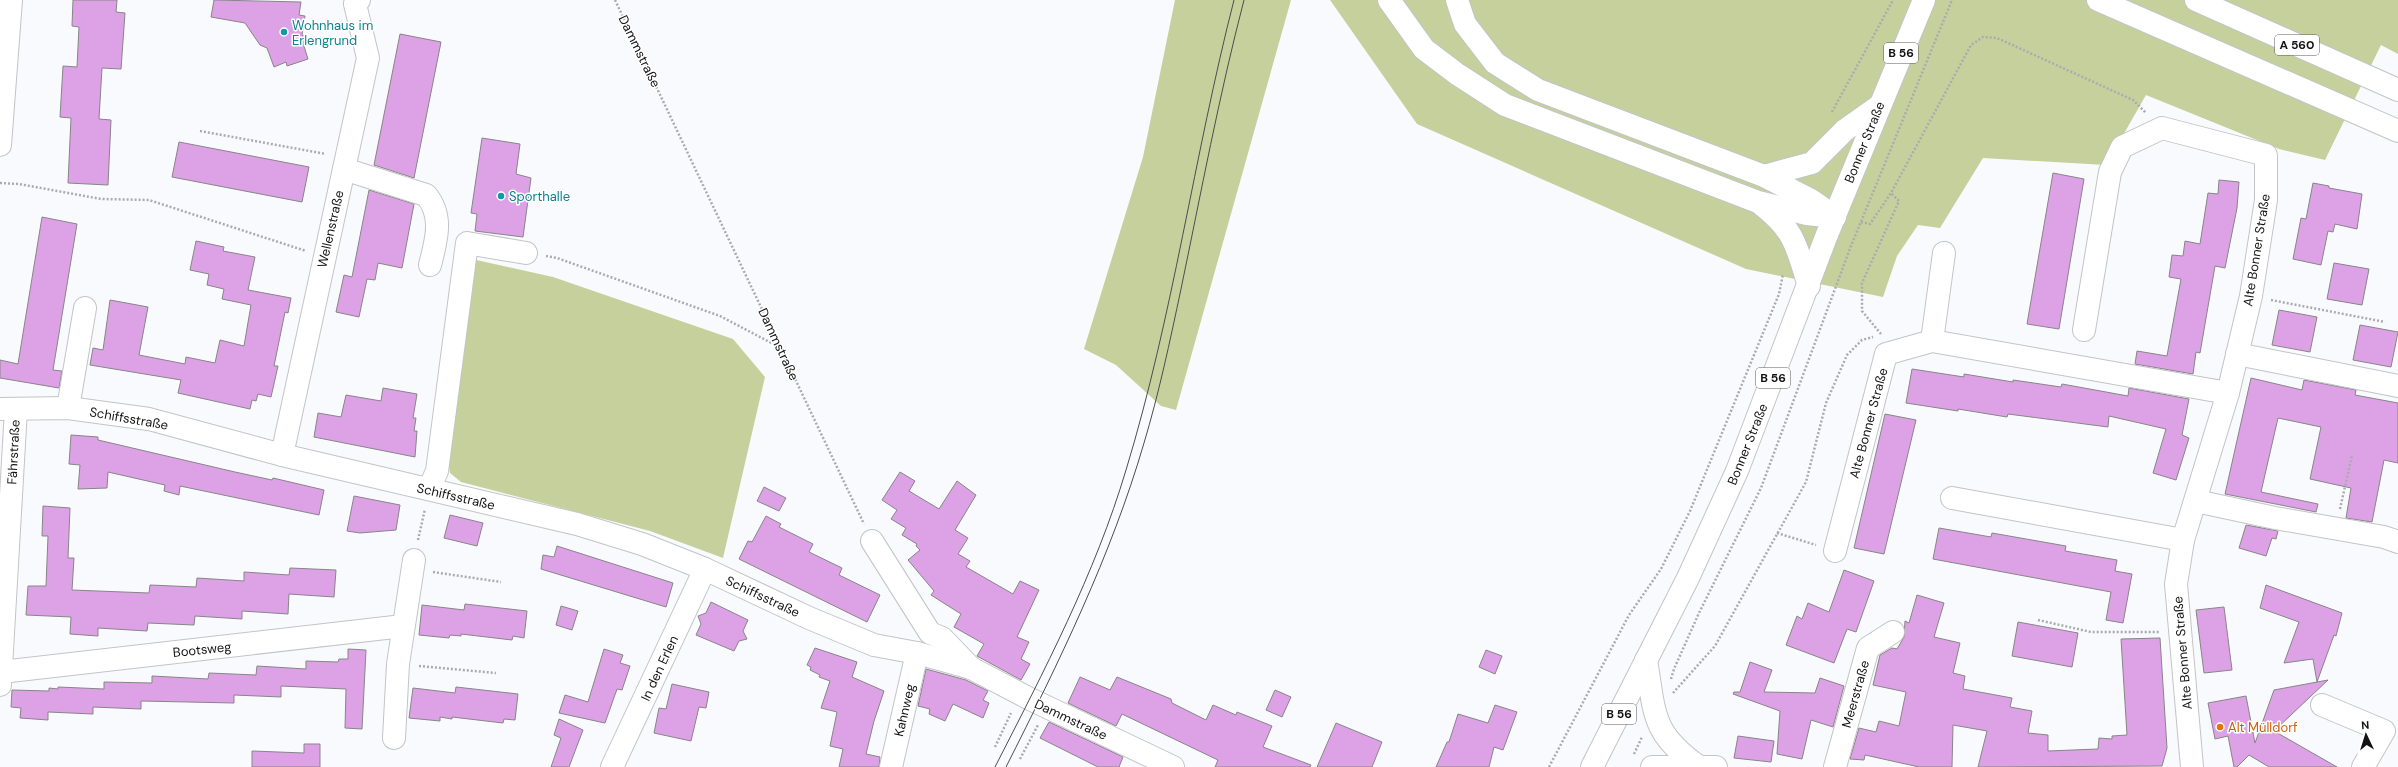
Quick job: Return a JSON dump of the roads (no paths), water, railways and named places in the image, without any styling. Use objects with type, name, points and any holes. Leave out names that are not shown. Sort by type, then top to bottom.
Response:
[{"type":"main road","points":[[0,145],[11,0]]},
{"type":"main road","points":[[1389,0],[1424,49],[1456,74],[1505,105],[1758,202],[1807,214],[1835,217]]},
{"type":"main road","points":[[1457,0],[1465,24],[1495,63],[1538,90],[1764,176],[1811,200],[1835,217]]},
{"type":"main road","name":"Bonner Straße","points":[[1592,767],[1688,578],[1737,471],[1879,106],[1924,0]]},
{"type":"main road","name":"A 560","points":[[2098,0],[2398,131]]},
{"type":"main road","name":"A 560","points":[[2196,0],[2398,90]]},
{"type":"main road","name":"Wellenstraße","points":[[282,455],[323,257],[368,58],[357,2]]},
{"type":"main road","points":[[1764,176],[1812,163],[1845,130],[1879,106]]},
{"type":"main road","name":"Alte Bonner Straße","points":[[2084,330],[2110,172],[2122,147],[2162,128],[2266,155],[2266,200],[2251,296],[2228,393],[2183,540],[2176,584],[2192,767]]},
{"type":"main road","points":[[345,163],[426,195],[437,213],[437,235],[430,265]]},
{"type":"main road","points":[[1758,202],[1780,220],[1793,236],[1809,286]]},
{"type":"main road","points":[[429,489],[437,471],[467,243],[526,253]]},
{"type":"main road","points":[[1932,342],[1944,253]]},
{"type":"main road","points":[[68,408],[85,308]]},
{"type":"main road","name":"Alte Bonner Straße","points":[[1835,551],[1886,354],[1932,342],[2228,393]]},
{"type":"main road","points":[[2237,354],[2398,386]]},
{"type":"main road","name":"Schiffsstraße","points":[[8,409],[68,408],[149,419],[282,455],[577,524],[642,544],[705,569],[809,618],[874,645],[917,653]]},
{"type":"main road","name":"Fährstraße","points":[[0,679],[8,409]]},
{"type":"main road","points":[[1952,498],[2183,540]]},
{"type":"main road","points":[[2196,500],[2275,518],[2384,537],[2398,542]]},
{"type":"main road","name":"Dammstraße","points":[[872,541],[930,633],[942,638],[971,668]]},
{"type":"main road","points":[[394,738],[398,664],[413,564]]},
{"type":"main road","name":"In den Erlen","points":[[612,767],[705,569]]},
{"type":"main road","name":"Bootsweg","points":[[0,679],[403,626]]},
{"type":"main road","name":"Meerstraße","points":[[1834,767],[1868,648],[1893,632]]},
{"type":"main road","points":[[894,648],[930,633]]},
{"type":"main road","name":"Dammstraße","points":[[917,653],[971,668],[1034,701],[1172,767]]},
{"type":"main road","name":"Kahnweg","points":[[891,767],[917,653]]},
{"type":"main road","points":[[1646,660],[1656,719],[1664,736],[1677,751],[1707,766]]},
{"type":"main road","points":[[2322,706],[2384,731],[2363,767]]},
{"type":"main road","points":[[1652,767],[1707,766]]},
{"type":"tram line","points":[[995,767],[1050,658],[1084,584],[1099,547],[1126,470],[1157,354],[1207,118],[1234,0]]},
{"type":"tram line","points":[[1006,767],[1082,608],[1116,527],[1131,485],[1155,405],[1181,289],[1218,108],[1244,0]]},
{"type":"place","name":"Wohnhaus im Erlengrund","points":[[284,32]]},
{"type":"place","name":"Sporthalle","points":[[501,196]]},
{"type":"place","name":"Alt Mülldorf","points":[[2220,727]]}]
